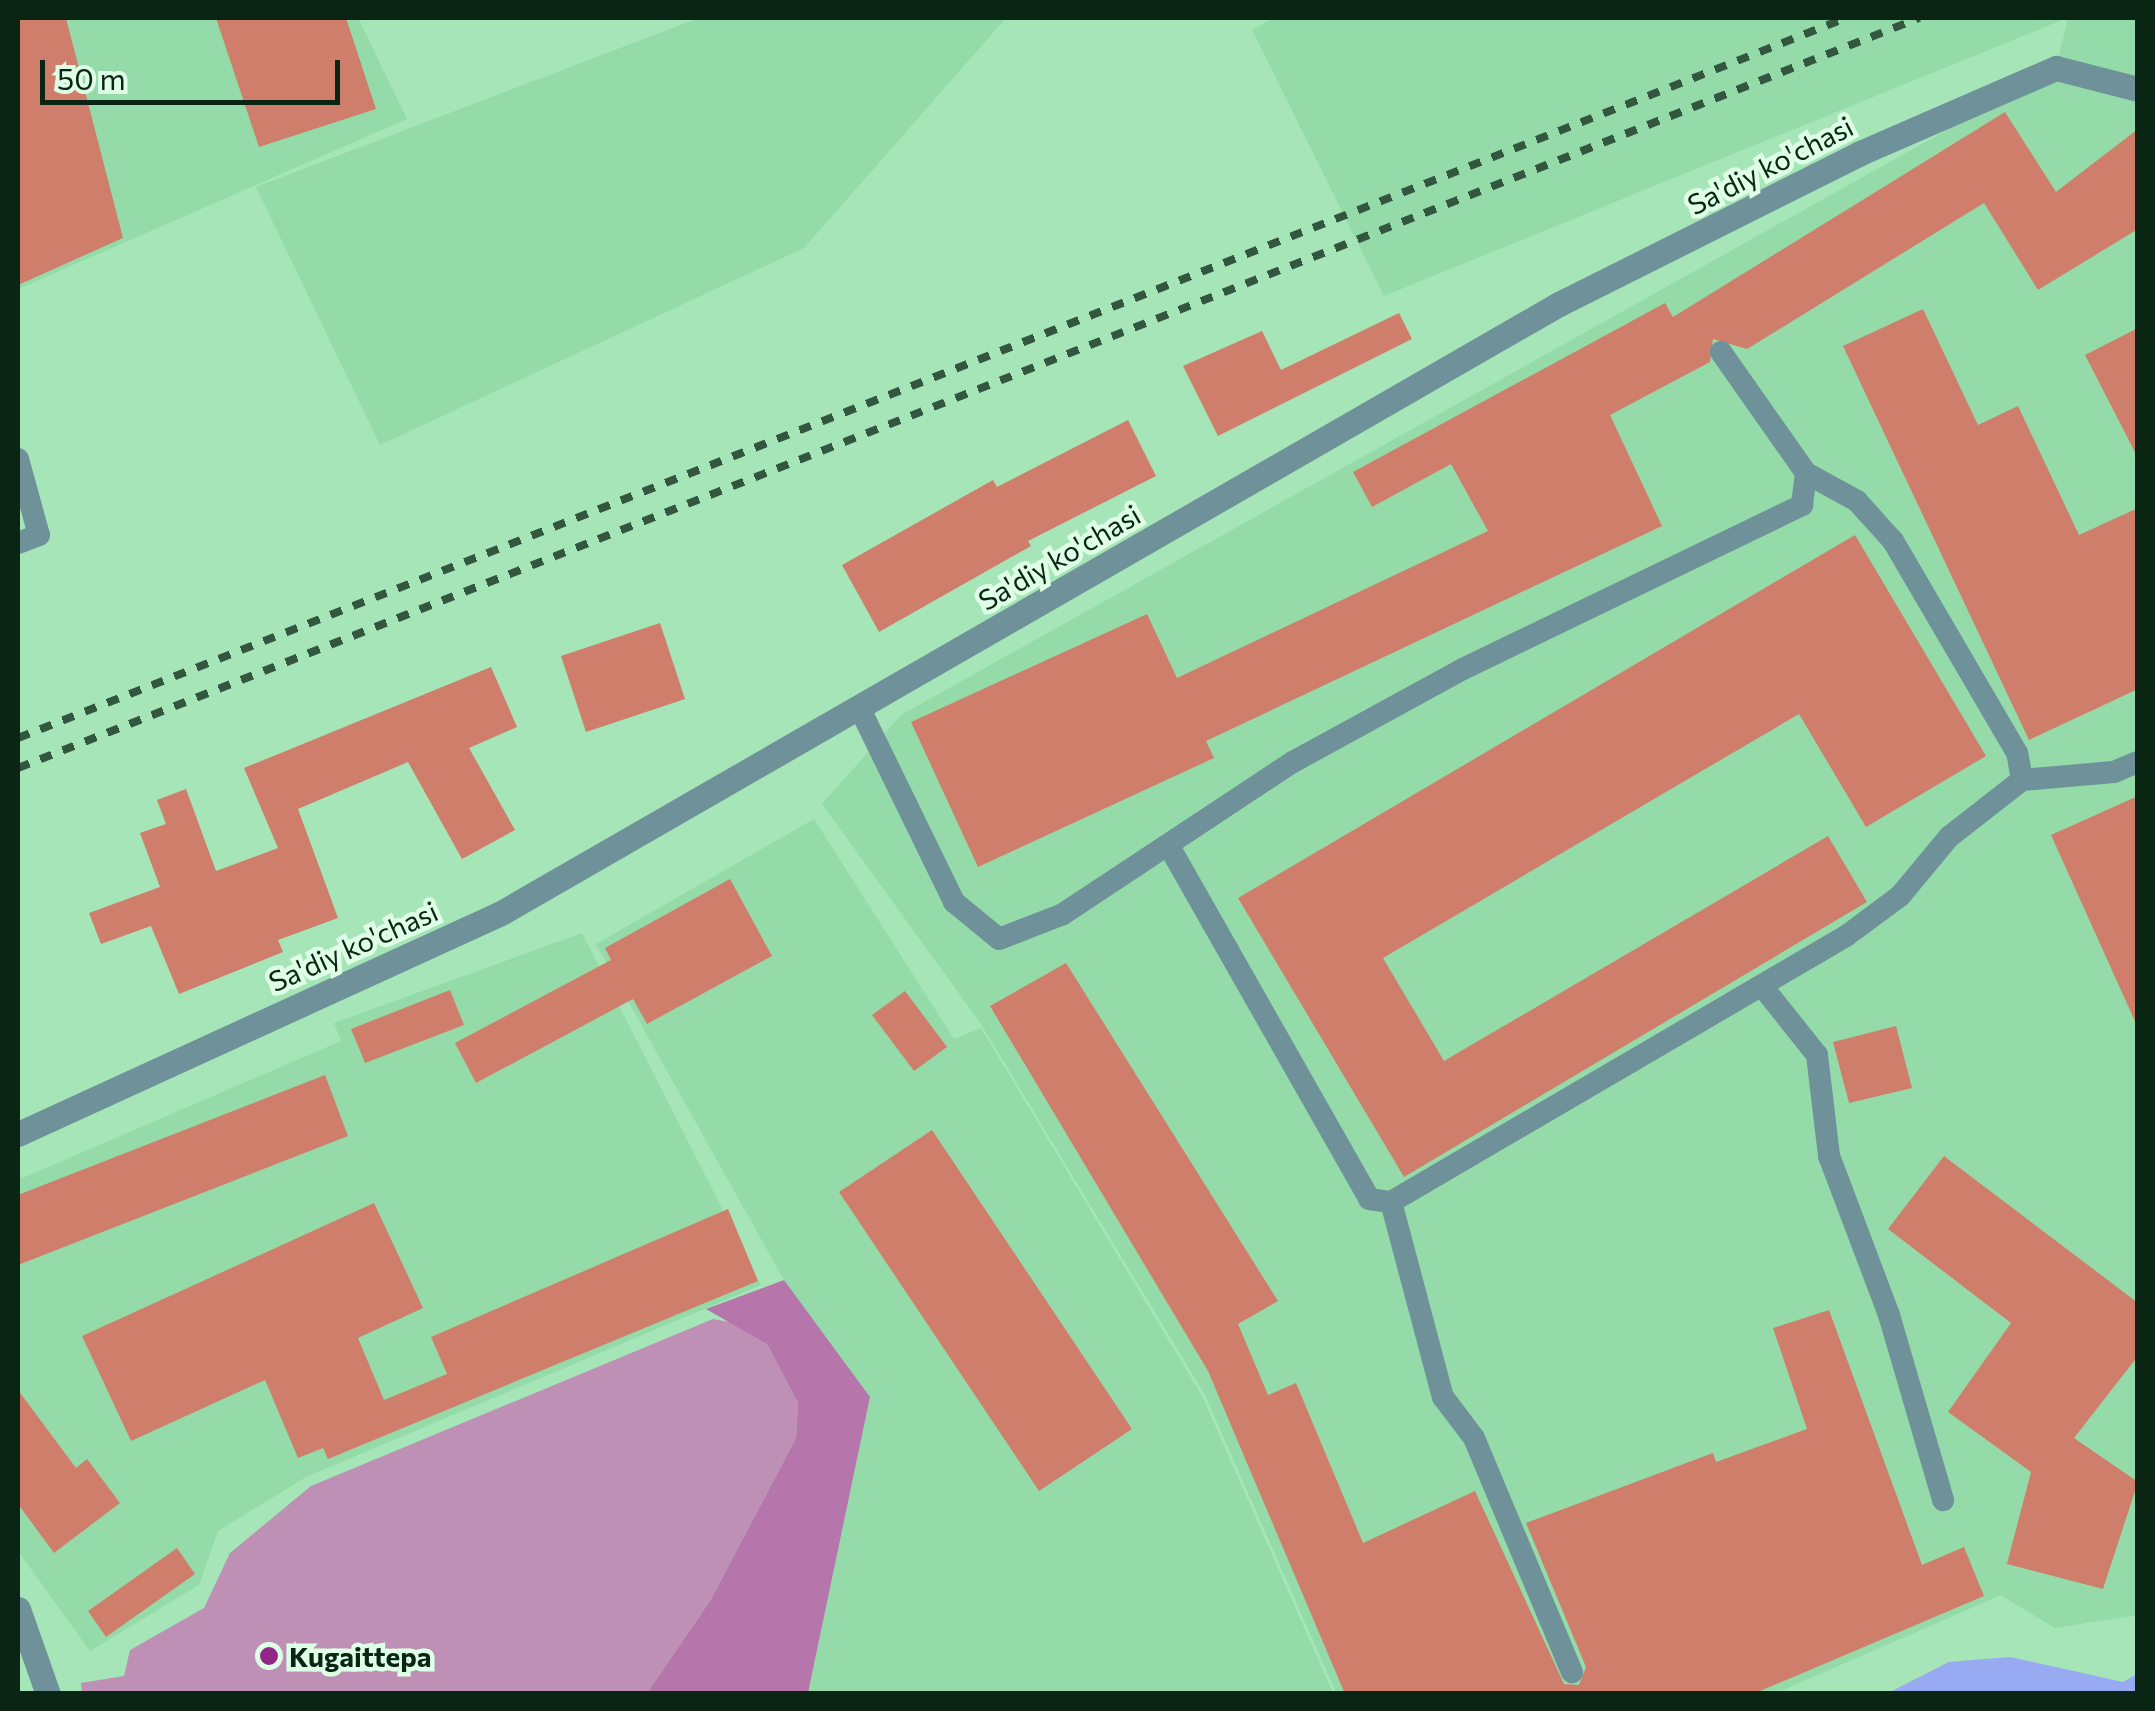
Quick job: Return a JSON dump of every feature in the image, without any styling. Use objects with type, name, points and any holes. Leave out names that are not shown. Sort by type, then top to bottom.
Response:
[{"type":"street","name":"Sa'diy ko'chasi","points":[[18,1134],[501,912],[1559,304],[1927,121],[2056,68],[2138,89]]},
{"type":"street","points":[[18,1609],[48,1694]]},
{"type":"lane","points":[[1721,352],[1806,473],[1856,501],[1893,541],[2016,754],[2022,780]]},
{"type":"lane","points":[[18,458],[39,535],[18,543]]},
{"type":"lane","points":[[859,706],[954,902],[999,939],[1063,914],[1170,848],[1293,762],[1463,669],[1802,505],[1806,473]]},
{"type":"lane","points":[[1170,848],[1369,1199],[1391,1202],[1762,986],[1900,896],[1949,837],[2022,780],[2114,772],[2138,762]]},
{"type":"lane","points":[[1762,986],[1817,1054],[1830,1156],[1890,1315],[1943,1500]]},
{"type":"lane","points":[[1391,1202],[1443,1397],[1474,1438],[1572,1672]]},
{"type":"shaded area","points":[[18,18],[358,18],[407,119],[18,289]]},
{"type":"shaded area","points":[[699,18],[1006,18],[804,248],[380,445],[256,187]]},
{"type":"shaded area","points":[[1274,18],[2067,18],[1384,296],[1252,30]]},
{"type":"shaded area","points":[[2068,18],[2137,18],[2137,1615],[2055,1628],[2001,1595],[1776,1693],[1336,1693],[1205,1395],[981,1024],[822,804],[901,715],[2056,69]]},
{"type":"shaded area","points":[[814,819],[954,1039],[981,1028],[1202,1396],[1333,1693],[808,1693],[870,1397],[784,1280],[596,944]]},
{"type":"shaded area","points":[[582,933],[761,1285],[306,1477],[218,1531],[199,1585],[90,1651],[18,1551],[18,1180],[341,1041],[334,1023]]},
{"type":"shaded area","points":[[784,1280],[870,1397],[808,1693],[647,1693],[710,1601],[796,1438],[798,1403],[767,1344],[706,1309]]},
{"type":"shaded area","points":[[713,1319],[742,1324],[767,1344],[798,1403],[796,1438],[710,1601],[647,1693],[82,1694],[81,1683],[124,1676],[130,1650],[204,1608],[230,1553],[311,1486]]},
{"type":"water","points":[[2010,1657],[2123,1682],[2137,1674],[2137,1693],[1888,1693],[1949,1662]]},
{"type":"building","points":[[18,18],[66,18],[123,238],[18,285]]},
{"type":"building","points":[[216,18],[346,18],[376,109],[259,147]]},
{"type":"building","points":[[2005,112],[2056,192],[2138,129],[2138,229],[2038,290],[1984,203],[1747,349],[1713,339],[1710,362],[1610,415],[1662,526],[1206,741],[1214,758],[978,867],[911,722],[1147,614],[1177,678],[1488,531],[1451,464],[1372,507],[1353,472],[1665,303],[1673,317]]},
{"type":"building","points":[[1923,309],[1978,425],[2018,406],[2079,535],[2138,508],[2138,689],[2029,740],[1843,346]]},
{"type":"building","points":[[1399,313],[1412,339],[1218,436],[1183,366],[1262,331],[1281,370]]},
{"type":"building","points":[[2138,328],[2138,458],[2085,355]]},
{"type":"building","points":[[1128,420],[1156,476],[1028,541],[1031,546],[879,632],[842,565],[993,480],[997,487]]},
{"type":"building","points":[[1855,535],[1986,756],[1866,827],[1799,714],[1383,958],[1444,1061],[1828,836],[1867,902],[1404,1177],[1238,898]]},
{"type":"building","points":[[660,623],[685,699],[586,732],[561,656]]},
{"type":"building","points":[[491,667],[517,727],[469,748],[515,830],[462,859],[408,762],[298,809],[338,918],[278,940],[283,952],[179,994],[151,926],[101,944],[89,913],[160,887],[140,833],[166,824],[157,800],[186,789],[216,871],[278,848],[244,768]]},
{"type":"building","points":[[2138,796],[2138,1028],[2051,835]]},
{"type":"building","points":[[730,879],[772,956],[647,1024],[633,999],[476,1083],[455,1043],[611,960],[605,948]]},
{"type":"building","points":[[1066,963],[1278,1301],[1238,1324],[1268,1395],[1296,1383],[1363,1543],[1475,1491],[1564,1684],[1579,1685],[1586,1667],[1526,1523],[1713,1453],[1716,1462],[1807,1429],[1773,1328],[1829,1310],[1922,1565],[1964,1547],[1984,1596],[1753,1694],[1345,1694],[1208,1371],[990,1006]]},
{"type":"building","points":[[450,990],[464,1025],[365,1063],[351,1029]]},
{"type":"building","points":[[905,991],[947,1047],[914,1071],[872,1015]]},
{"type":"building","points":[[1896,1026],[1912,1088],[1849,1103],[1833,1042]]},
{"type":"building","points":[[325,1075],[348,1136],[18,1265],[18,1195]]},
{"type":"building","points":[[932,1130],[1132,1429],[1039,1491],[839,1192]]},
{"type":"building","points":[[1944,1156],[2138,1303],[2138,1356],[2074,1438],[2138,1482],[2103,1589],[2007,1564],[2031,1472],[1948,1412],[2011,1323],[1888,1229]]},
{"type":"building","points":[[374,1203],[423,1308],[358,1338],[384,1400],[447,1374],[431,1337],[728,1209],[758,1281],[328,1459],[323,1448],[298,1458],[265,1380],[131,1441],[82,1336]]},
{"type":"building","points":[[18,1390],[76,1468],[87,1459],[120,1503],[54,1553],[18,1504]]},
{"type":"building","points":[[177,1548],[195,1574],[106,1637],[88,1611]]},
{"type":"railway","points":[[18,738],[1846,18]]},
{"type":"railway","points":[[18,768],[1919,18]]},
{"type":"place","name":"Kugaittepa","points":[[269,1656]]}]
